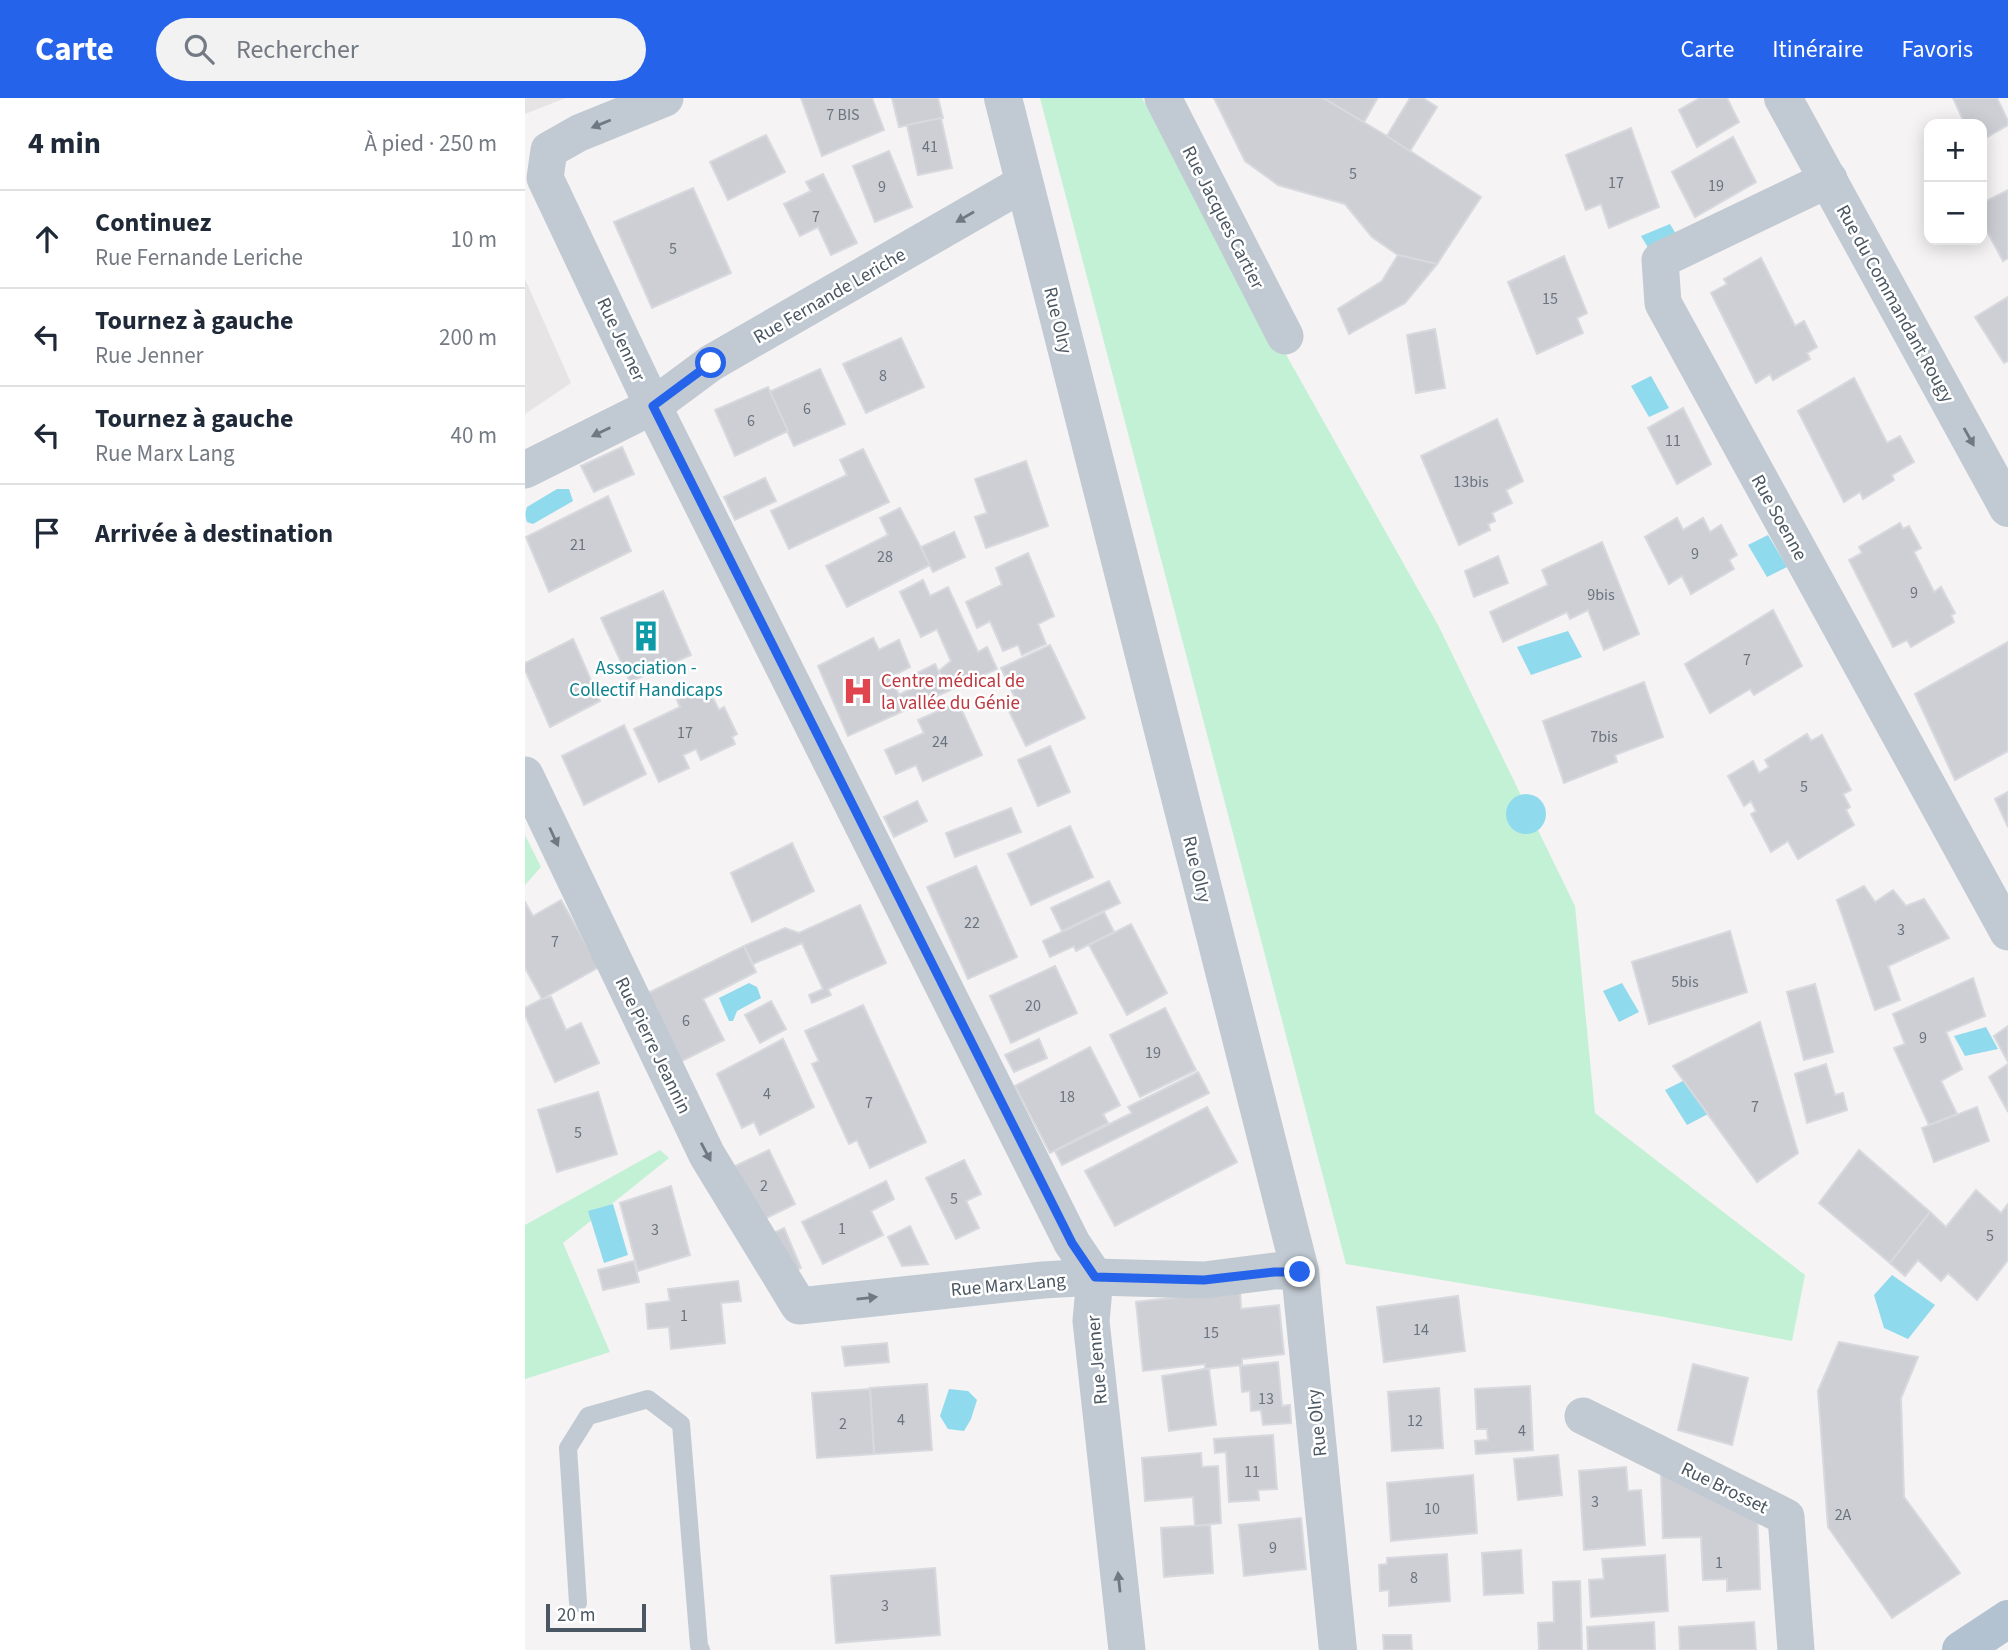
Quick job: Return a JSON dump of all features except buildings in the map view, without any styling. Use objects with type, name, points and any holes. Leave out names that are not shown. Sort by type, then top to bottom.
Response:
[{"type":"main road","points":[[1961,1650],[2008,1619]]},
{"type":"street","name":"Rue Jenner","points":[[664,98],[579,133],[549,150],[545,178],[653,406],[1072,1243],[1095,1277],[1090,1321],[1127,1650]]},
{"type":"street","name":"Rue Olry","points":[[1003,98],[1300,1272],[1338,1650]]},
{"type":"street","name":"Rue Jacques Cartier","points":[[1163,98],[1285,336]]},
{"type":"street","name":"Rue du Commandant Rougy","points":[[1783,98],[2008,508]]},
{"type":"street","name":"Rue Soenne","points":[[1829,179],[1660,260],[1663,303],[2008,932]]},
{"type":"street","name":"Rue Fernande Leriche","points":[[525,470],[653,406],[711,363],[1024,183]]},
{"type":"street","name":"Rue Pierre Jeannin","points":[[525,775],[707,1155],[799,1306]]},
{"type":"street","name":"Rue Marx Lang","points":[[799,1306],[1043,1280],[1095,1277],[1204,1280],[1274,1272],[1300,1272]]},
{"type":"street","name":"Rue Brosset","points":[[1583,1416],[1786,1517],[1796,1650]]},
{"type":"lane","points":[[578,1603],[568,1448],[588,1416],[648,1399],[681,1424],[699,1646],[702,1650]]},
{"type":"shaded area","points":[[525,98],[566,98],[525,114]]},
{"type":"shaded area","points":[[525,279],[571,383],[525,414]]},
{"type":"green space","points":[[1040,98],[1142,98],[1438,625],[1575,906],[1595,1113],[1805,1275],[1792,1341],[1346,1264]]},
{"type":"green space","points":[[525,835],[541,867],[525,885]]},
{"type":"green space","points":[[660,1150],[669,1158],[563,1243],[610,1352],[525,1379],[525,1225]]},
{"type":"water","points":[[1670,224],[1683,246],[1655,259],[1641,236]]},
{"type":"water","points":[[1651,376],[1669,408],[1649,417],[1631,386]]},
{"type":"water","points":[[557,489],[569,489],[573,501],[533,524],[527,522],[527,507]]},
{"type":"water","points":[[1768,535],[1787,567],[1767,577],[1748,545]]},
{"type":"water","points":[[1568,631],[1582,657],[1531,675],[1517,647]]},
{"type":"water","points":[[1526,794],[1534,795],[1540,800],[1545,806],[1545,822],[1540,828],[1534,833],[1526,834],[1518,833],[1512,828],[1507,822],[1506,814],[1507,806],[1512,800],[1518,795]]},
{"type":"water","points":[[749,983],[757,987],[761,998],[737,1011],[733,1021],[729,1021],[719,998]]},
{"type":"water","points":[[1622,983],[1639,1012],[1619,1022],[1603,991]]},
{"type":"water","points":[[1986,1027],[1998,1049],[1965,1056],[1954,1036]]},
{"type":"water","points":[[1685,1080],[1708,1114],[1687,1125],[1665,1090]]},
{"type":"water","points":[[613,1204],[628,1255],[604,1263],[588,1211]]},
{"type":"water","points":[[1892,1275],[1935,1305],[1908,1339],[1884,1328],[1874,1295]]},
{"type":"water","points":[[949,1389],[968,1391],[977,1400],[964,1431],[948,1429],[940,1416]]},
{"type":"place","name":"Association - Collectif Handicaps","points":[[646,636]]},
{"type":"place","name":"Centre médical de la vallée du Génie","points":[[858,691]]},
{"type":"route","points":[[711,363],[653,406],[1072,1243],[1095,1277],[1204,1280],[1274,1272],[1300,1272]]}]
